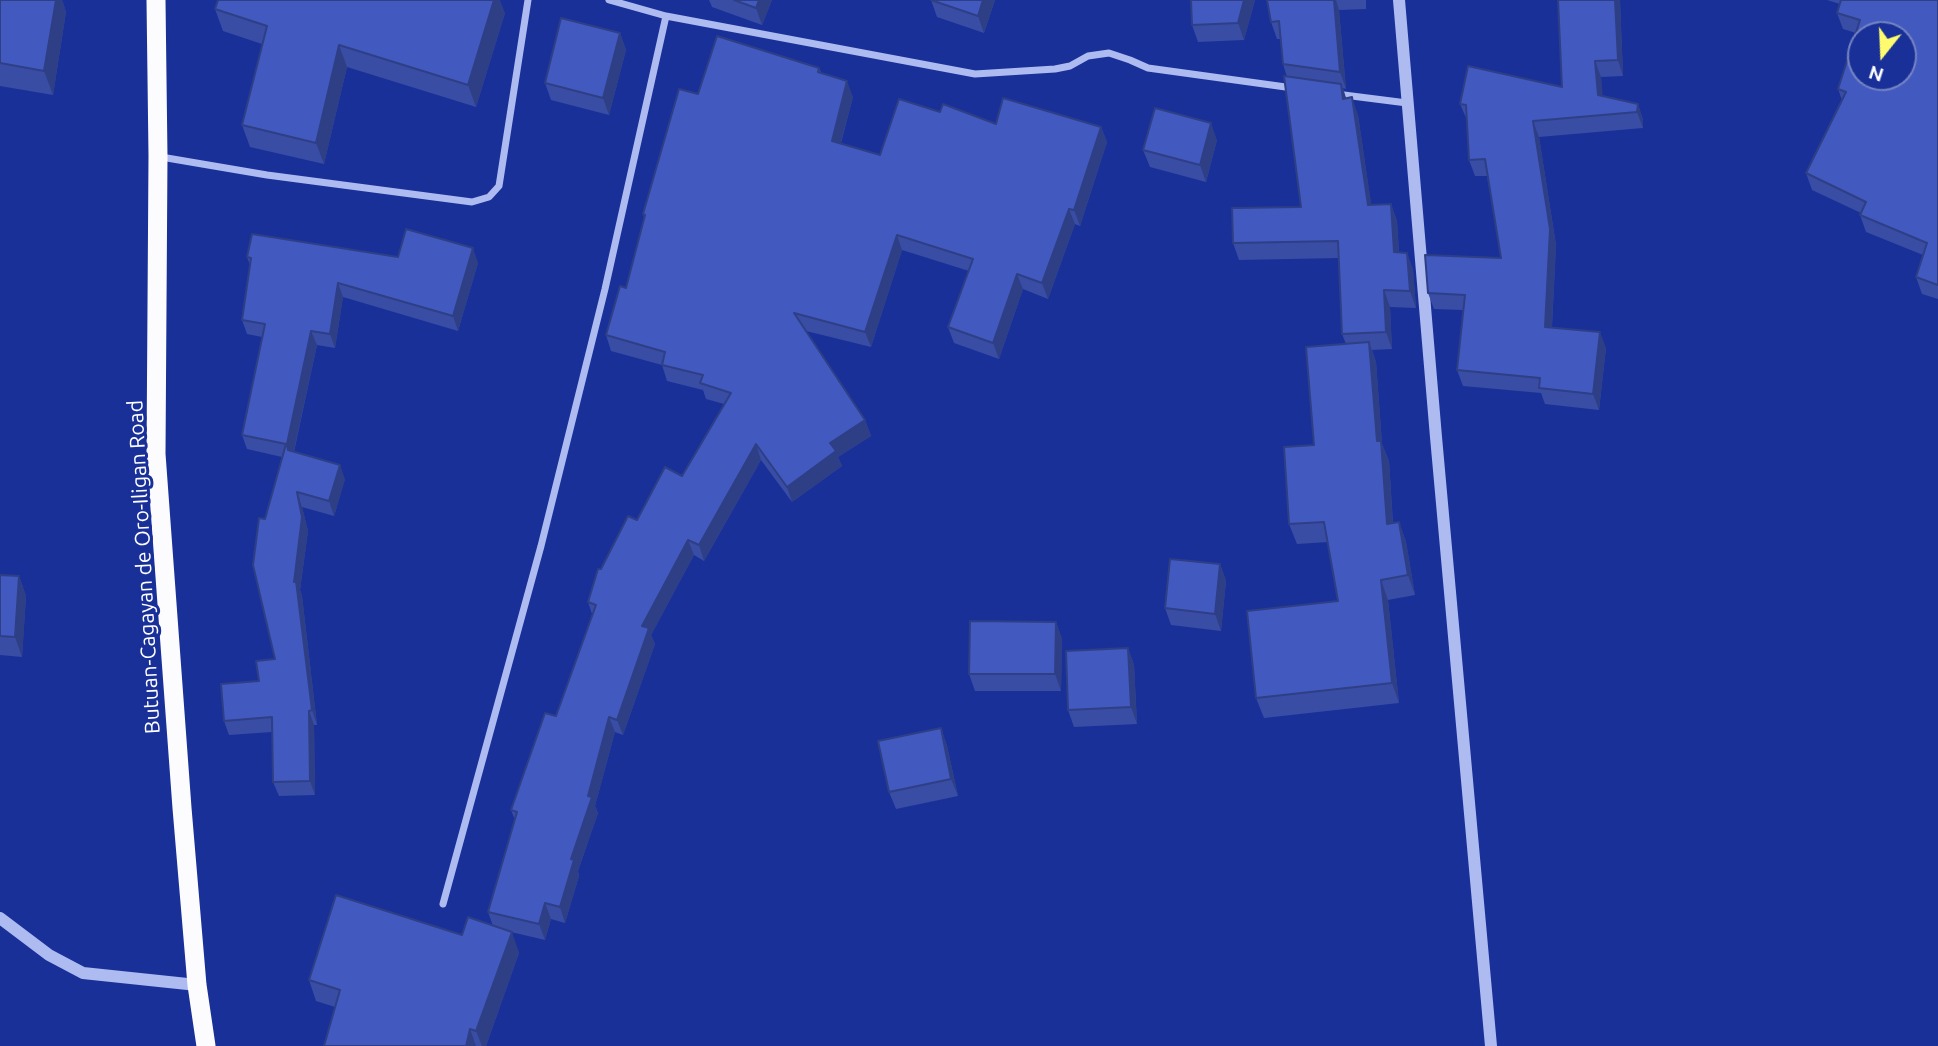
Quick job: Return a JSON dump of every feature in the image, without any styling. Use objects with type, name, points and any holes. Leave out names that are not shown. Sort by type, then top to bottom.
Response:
[{"type":"highway","name":"Butuan-Cagayan de Oro-Iligan Road","points":[[156,0],[156,454],[181,808],[205,1046]]},
{"type":"street","points":[[158,156],[267,175],[472,202],[489,197],[499,186],[528,0]]},
{"type":"street","points":[[609,0],[666,16],[975,74],[1055,69],[1070,66],[1088,56],[1109,53],[1148,68],[1297,89]]},
{"type":"street","points":[[1399,0],[1491,1046]]},
{"type":"street","points":[[443,904],[541,546],[606,289],[666,16]]},
{"type":"street","points":[[1324,92],[1407,103]]},
{"type":"street","points":[[0,918],[49,955],[83,972],[197,985]]},
{"type":"building","points":[[0,0],[56,0],[44,71],[0,63]]},
{"type":"building","points":[[218,0],[494,0],[468,85],[339,45],[316,143],[242,125],[267,26],[215,9]]},
{"type":"building","points":[[734,0],[759,0],[756,8]]},
{"type":"building","points":[[931,0],[983,0],[978,16]]},
{"type":"building","points":[[1191,0],[1244,0],[1238,23],[1192,25]]},
{"type":"building","points":[[1267,0],[1334,0],[1340,72],[1283,64],[1279,21],[1271,22]]},
{"type":"building","points":[[1558,0],[1615,0],[1618,60],[1595,61],[1598,95],[1638,104],[1637,112],[1533,121],[1550,229],[1545,327],[1600,332],[1593,394],[1539,388],[1540,378],[1457,370],[1465,295],[1428,293],[1425,255],[1501,258],[1485,159],[1469,160],[1466,105],[1460,104],[1468,66],[1562,87]]},
{"type":"building","points":[[1841,0],[1938,0],[1938,285],[1916,277],[1927,243],[1860,215],[1866,202],[1806,173],[1846,92],[1838,89],[1847,61],[1847,91],[1917,91],[1917,21],[1860,20],[1837,13]]},
{"type":"building","points":[[561,18],[620,33],[603,98],[545,83]]},
{"type":"building","points":[[717,36],[819,68],[818,72],[847,81],[832,141],[880,155],[899,99],[940,112],[943,104],[996,124],[1003,98],[1101,127],[1074,210],[1069,209],[1042,283],[1017,274],[993,343],[948,327],[973,259],[897,235],[865,332],[794,313],[865,420],[830,443],[836,451],[787,487],[756,444],[699,545],[688,540],[642,626],[649,628],[617,720],[609,717],[588,796],[592,797],[571,859],[574,860],[560,907],[545,903],[539,924],[488,912],[517,812],[511,810],[545,713],[556,716],[596,605],[588,602],[598,569],[601,569],[628,516],[637,520],[665,467],[682,476],[731,393],[700,383],[703,375],[662,365],[665,352],[606,335],[620,286],[626,288],[645,215],[643,214],[679,89],[698,94]]},
{"type":"building","points":[[1284,76],[1341,84],[1343,99],[1352,97],[1368,205],[1391,204],[1394,252],[1407,253],[1410,291],[1384,290],[1386,332],[1342,334],[1338,241],[1233,243],[1232,208],[1301,207]]},
{"type":"building","points":[[1155,108],[1211,123],[1200,165],[1143,150]]},
{"type":"building","points":[[406,229],[473,248],[453,316],[338,283],[330,334],[311,331],[287,444],[288,450],[340,465],[329,501],[297,492],[302,517],[294,582],[296,581],[312,710],[309,711],[310,781],[273,782],[272,717],[224,721],[221,684],[259,681],[256,661],[275,659],[253,565],[259,518],[265,519],[286,444],[242,435],[265,324],[242,320],[251,258],[247,257],[252,234],[398,257]]},
{"type":"building","points":[[1369,342],[1377,441],[1381,441],[1387,524],[1399,522],[1408,575],[1381,580],[1392,683],[1256,698],[1247,611],[1338,601],[1324,522],[1289,524],[1284,447],[1314,445],[1306,347]]},
{"type":"building","points":[[1170,559],[1220,564],[1215,614],[1165,608]]},
{"type":"building","points":[[0,575],[19,576],[15,637],[0,636]]},
{"type":"building","points":[[970,621],[1056,622],[1055,674],[969,674]]},
{"type":"building","points":[[1128,648],[1131,707],[1068,710],[1066,651]]},
{"type":"building","points":[[941,728],[951,779],[889,792],[878,741]]},
{"type":"building","points":[[336,895],[462,935],[468,917],[512,932],[476,1031],[470,1029],[466,1046],[324,1046],[340,990],[309,980]]}]
